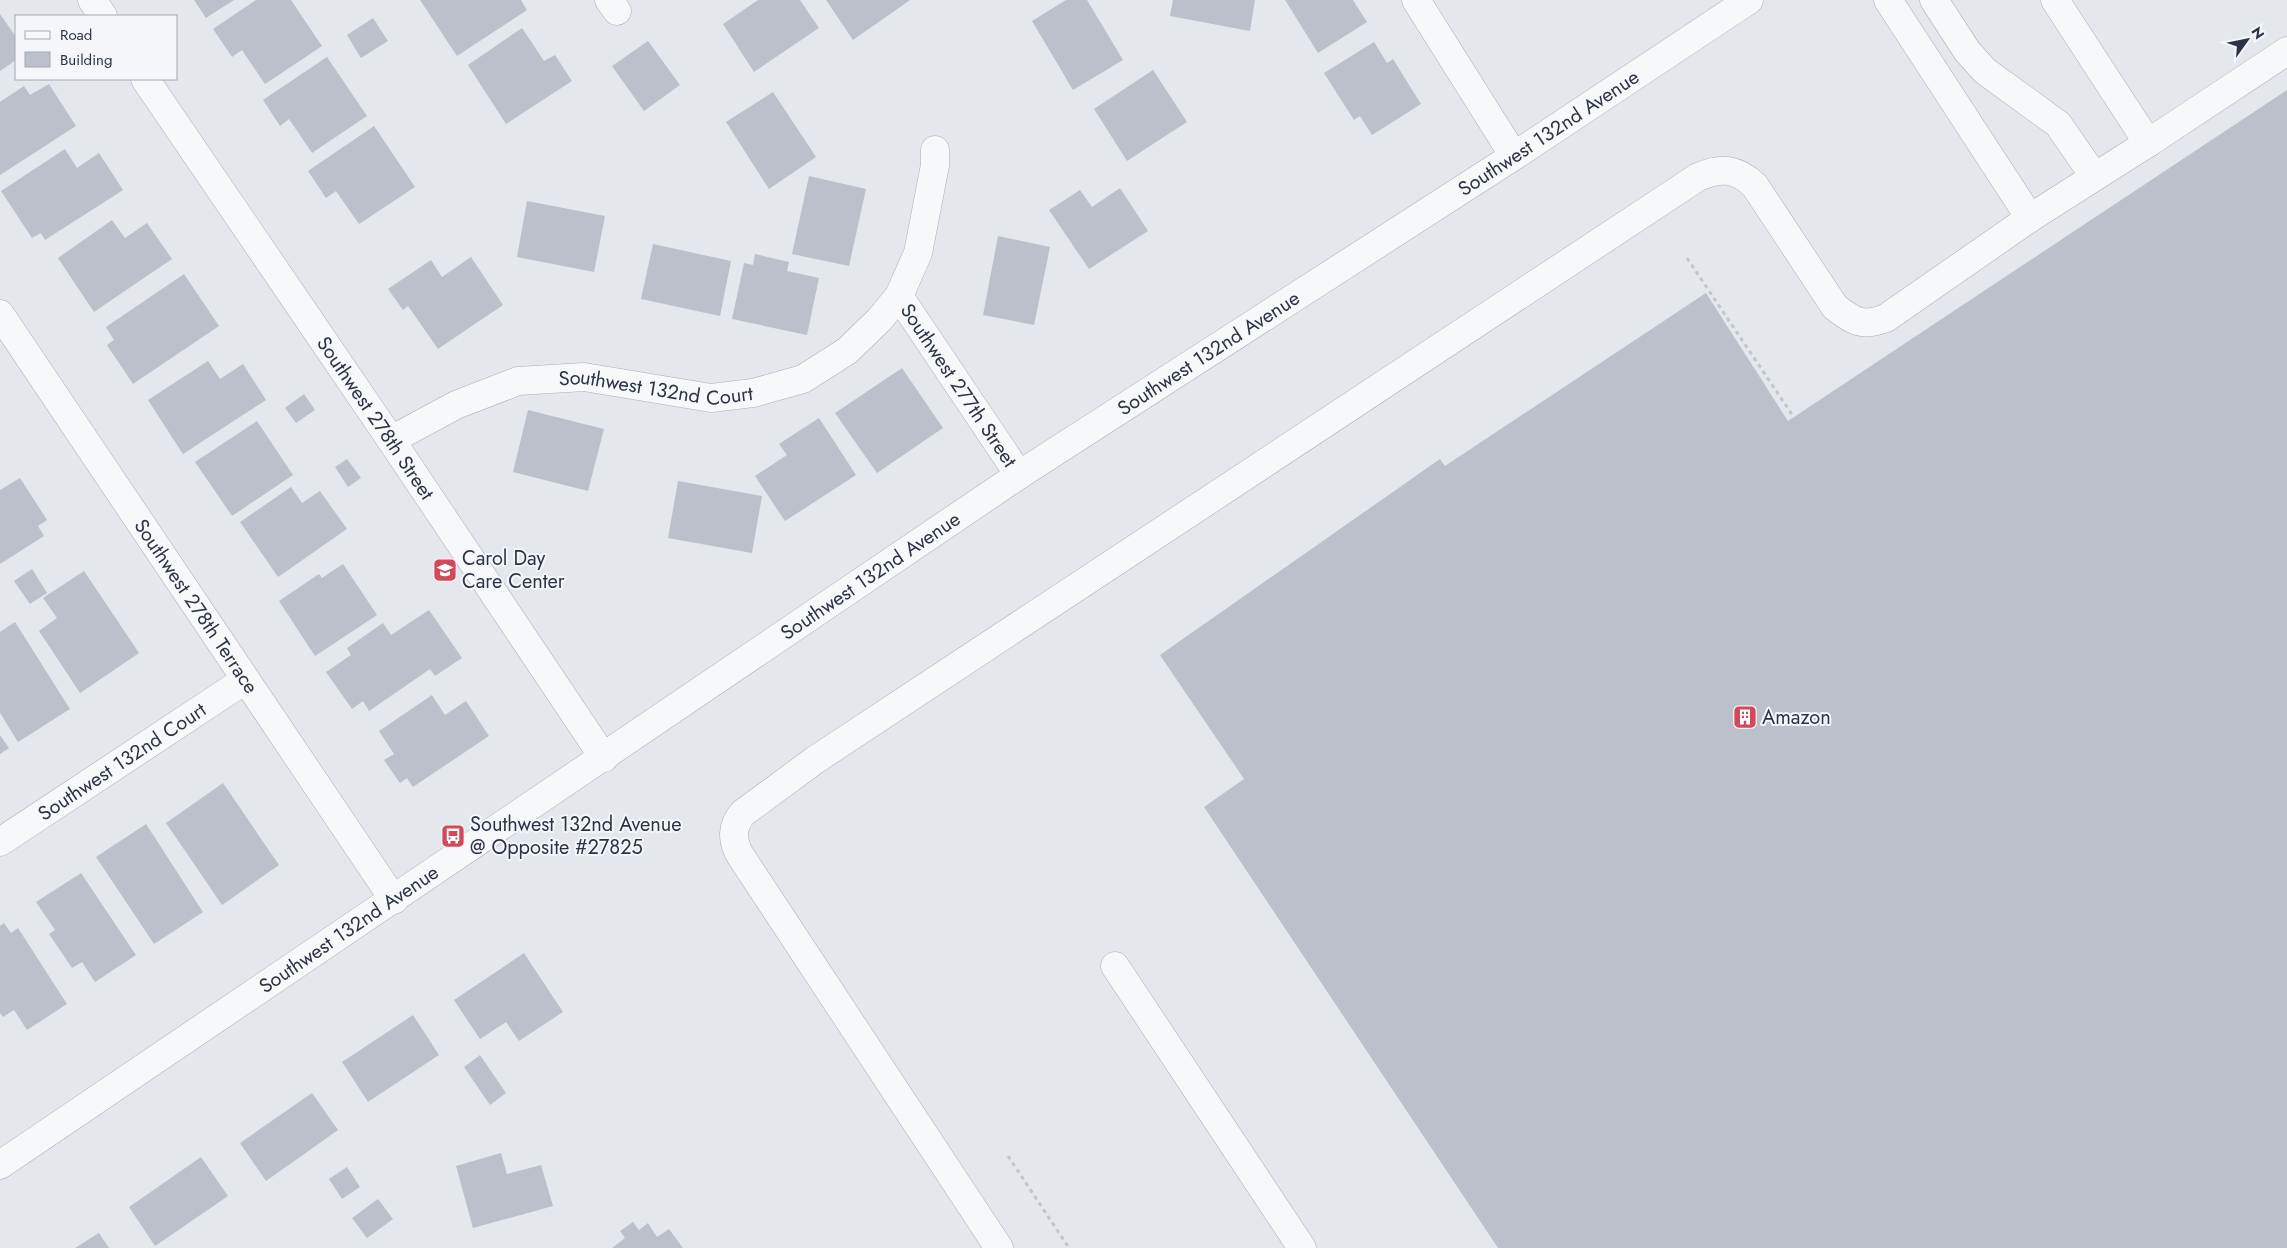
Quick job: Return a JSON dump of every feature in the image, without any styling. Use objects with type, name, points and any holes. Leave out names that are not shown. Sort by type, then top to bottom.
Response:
[{"type":"street","points":[[92,0],[102,15]]},
{"type":"street","points":[[1416,0],[1514,156]]},
{"type":"street","name":"Southwest 132nd Avenue","points":[[0,1166],[604,758],[1019,474],[1514,156],[1749,0]]},
{"type":"street","points":[[1888,0],[2030,218]]},
{"type":"street","points":[[1934,0],[1966,51],[1985,71],[2058,124],[2094,176]]},
{"type":"street","points":[[2055,0],[2148,143]]},
{"type":"street","points":[[999,1248],[740,855],[735,844],[734,830],[738,818],[743,813],[815,760],[1698,177],[1721,170],[1734,170],[1746,178],[1755,186],[1835,307],[1860,323],[1872,323],[1886,318],[2030,218],[2287,51]]},
{"type":"street","name":"Southwest 278th Street","points":[[147,80],[604,758]]},
{"type":"street","name":"Southwest 277th Street","points":[[934,150],[935,165],[918,253],[900,296],[1019,474]]},
{"type":"street","name":"Southwest 132nd Court","points":[[391,440],[456,405],[518,381],[584,377],[711,398],[753,393],[795,382],[847,352],[880,320],[900,296]]},
{"type":"street","name":"Southwest 278th Terrace","points":[[0,314],[394,900]]},
{"type":"street","name":"Southwest 132nd Court","points":[[0,842],[245,680]]},
{"type":"street","points":[[1115,966],[1302,1248]]},
{"type":"path","points":[[1687,258],[1793,416]]},
{"type":"path","points":[[1008,1156],[1069,1248]]},
{"type":"building","points":[[194,0],[234,0],[206,18]]},
{"type":"building","points":[[256,0],[291,0],[322,46],[265,84],[242,50],[232,57],[213,29]]},
{"type":"building","points":[[420,0],[521,0],[527,10],[457,56]]},
{"type":"building","points":[[758,0],[800,0],[819,28],[754,72],[723,24]]},
{"type":"building","points":[[826,0],[910,0],[853,40]]},
{"type":"building","points":[[1066,0],[1087,0],[1123,60],[1073,90],[1032,21]]},
{"type":"building","points":[[1173,0],[1255,0],[1250,31],[1170,16]]},
{"type":"building","points":[[1285,0],[1353,0],[1367,22],[1318,53]]},
{"type":"building","points":[[0,14],[15,36],[15,61],[0,71]]},
{"type":"building","points":[[373,18],[388,41],[361,58],[347,35]]},
{"type":"building","points":[[522,28],[544,61],[555,55],[572,81],[506,124],[468,65]]},
{"type":"building","points":[[648,41],[680,85],[644,111],[612,66]]},
{"type":"building","points":[[1374,42],[1387,63],[1393,59],[1421,104],[1372,135],[1360,116],[1354,120],[1324,73]]},
{"type":"building","points":[[327,57],[367,116],[312,153],[289,119],[280,126],[263,100]]},
{"type":"building","points":[[1153,70],[1187,122],[1127,161],[1094,109]]},
{"type":"building","points":[[49,84],[76,126],[0,175],[0,102],[24,86],[30,95]]},
{"type":"building","name":"Amazon","points":[[2287,90],[2287,1248],[1498,1248],[1204,807],[1244,779],[1160,655],[1440,459],[1445,466],[1706,293],[1788,421]]},
{"type":"building","points":[[773,92],[816,157],[769,189],[726,122]]},
{"type":"building","points":[[374,126],[415,187],[359,224],[336,191],[326,198],[308,171]]},
{"type":"building","points":[[65,149],[77,168],[99,153],[123,190],[45,240],[41,233],[32,238],[1,191]]},
{"type":"building","points":[[809,176],[866,189],[849,266],[792,254]]},
{"type":"building","points":[[1120,188],[1148,231],[1089,269],[1049,210],[1080,190],[1092,207]]},
{"type":"building","points":[[527,201],[605,216],[594,272],[517,257]]},
{"type":"building","points":[[112,220],[125,238],[147,223],[172,259],[94,312],[58,258]]},
{"type":"building","points":[[998,236],[1050,247],[1034,325],[983,315]]},
{"type":"building","points":[[653,244],[731,261],[720,316],[641,299]]},
{"type":"building","points":[[755,254],[789,262],[787,271],[819,278],[807,335],[732,319],[744,263],[753,265]]},
{"type":"building","points":[[471,257],[503,305],[438,349],[408,306],[403,310],[388,289],[431,260],[442,277]]},
{"type":"building","points":[[184,274],[219,326],[133,384],[107,345],[114,340],[106,327]]},
{"type":"building","points":[[208,361],[220,379],[243,364],[266,400],[183,454],[148,400]]},
{"type":"building","points":[[902,368],[943,428],[877,473],[835,413]]},
{"type":"building","points":[[304,394],[315,410],[296,423],[285,408]]},
{"type":"building","points":[[528,410],[604,429],[588,491],[513,472]]},
{"type":"building","points":[[819,418],[856,475],[785,521],[755,476],[787,455],[779,444]]},
{"type":"building","points":[[257,421],[293,475],[232,516],[195,462]]},
{"type":"building","points":[[347,459],[361,478],[348,487],[335,467]]},
{"type":"building","points":[[20,478],[47,520],[38,526],[44,536],[0,564],[0,490]]},
{"type":"building","points":[[678,481],[762,496],[752,553],[668,538]]},
{"type":"building","points":[[291,487],[302,503],[320,491],[347,529],[278,577],[240,522]]},
{"type":"building","points":[[343,564],[377,615],[315,656],[279,601],[319,574],[322,578]]},
{"type":"building","points":[[32,569],[47,593],[30,604],[14,581]]},
{"type":"building","points":[[84,571],[139,653],[80,693],[39,631],[57,618],[43,598]]},
{"type":"building","points":[[429,610],[462,658],[435,676],[430,669],[369,711],[363,701],[352,709],[326,672],[351,655],[347,648],[383,623],[391,635]]},
{"type":"building","points":[[15,622],[70,709],[18,742],[0,713],[0,632]]},
{"type":"building","points":[[432,695],[445,715],[466,701],[489,736],[413,787],[407,778],[400,783],[384,760],[394,754],[379,731]]},
{"type":"building","points":[[0,735],[9,748],[0,754]]},
{"type":"building","points":[[223,783],[279,865],[222,905],[166,823]]},
{"type":"building","points":[[146,824],[203,912],[154,944],[96,857]]},
{"type":"building","points":[[81,873],[136,955],[95,982],[82,962],[72,968],[49,934],[55,930],[36,902]]},
{"type":"building","points":[[4,923],[11,933],[18,928],[67,1004],[27,1030],[14,1010],[3,1017],[0,1013],[0,926]]},
{"type":"building","points":[[524,953],[563,1012],[519,1041],[506,1022],[480,1039],[454,1000]]},
{"type":"building","points":[[413,1015],[439,1055],[368,1102],[342,1062]]},
{"type":"building","points":[[480,1055],[506,1093],[490,1105],[464,1067]]},
{"type":"building","points":[[312,1093],[338,1130],[266,1181],[240,1143]]},
{"type":"building","points":[[501,1153],[507,1174],[541,1165],[553,1206],[473,1228],[456,1166]]},
{"type":"building","points":[[201,1157],[228,1196],[155,1246],[129,1207]]},
{"type":"building","points":[[347,1167],[360,1187],[342,1199],[329,1179]]},
{"type":"building","points":[[378,1199],[393,1219],[367,1238],[352,1218]]},
{"type":"building","points":[[633,1222],[639,1230],[648,1223],[657,1237],[669,1229],[683,1248],[612,1248],[625,1238],[620,1231]]},
{"type":"building","points":[[99,1233],[109,1248],[75,1248]]},
{"type":"place","name":"Carol Day Care Center","points":[[445,570]]},
{"type":"place","name":"Amazon","points":[[1745,717]]},
{"type":"place","name":"Southwest 132nd Avenue @ Opposite #27825","points":[[453,836]]}]
